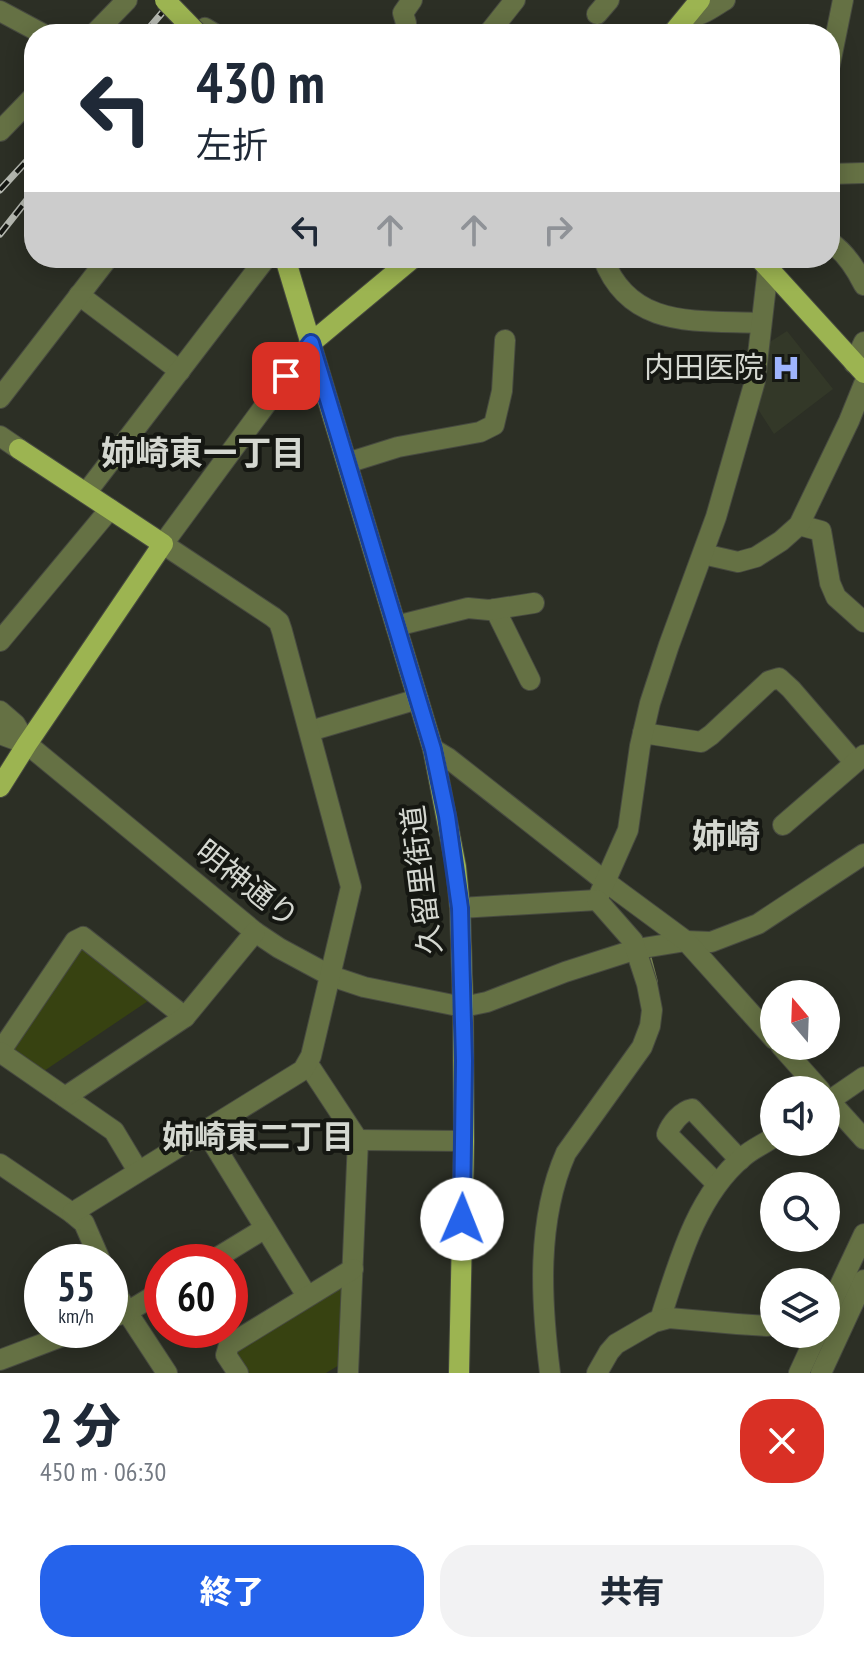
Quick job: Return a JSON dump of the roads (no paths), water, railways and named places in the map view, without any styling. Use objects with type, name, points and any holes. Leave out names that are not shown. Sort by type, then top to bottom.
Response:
[{"type":"main road","points":[[165,0],[188,24]]},
{"type":"main road","points":[[681,24],[700,0]]},
{"type":"main road","name":"久留里街道","points":[[288,268],[433,749],[447,816],[460,908],[463,1007],[464,1141],[459,1373]]},
{"type":"main road","points":[[311,343],[401,268]]},
{"type":"main road","points":[[769,268],[859,368]]},
{"type":"main road","points":[[0,787],[163,544],[86,493],[10,450]]},
{"type":"street","points":[[104,24],[127,0]]},
{"type":"street","points":[[406,24],[403,13],[412,0]]},
{"type":"street","points":[[496,24],[515,0]]},
{"type":"street","points":[[687,17],[692,18],[710,10],[725,0]]},
{"type":"street","points":[[838,24],[843,0]]},
{"type":"street","points":[[0,11],[24,24]]},
{"type":"street","points":[[0,131],[24,106]]},
{"type":"street","points":[[840,174],[864,173]]},
{"type":"street","points":[[840,250],[864,285]]},
{"type":"street","points":[[0,398],[100,268]]},
{"type":"street","points":[[86,493],[258,268]]},
{"type":"street","points":[[279,268],[295,293]]},
{"type":"street","points":[[607,268],[623,293],[668,318],[761,323]]},
{"type":"street","points":[[602,891],[628,830],[650,703],[703,554],[755,381],[763,268]]},
{"type":"street","points":[[79,295],[180,371]]},
{"type":"street","points":[[347,463],[398,447],[480,432],[494,425],[502,391],[505,340]]},
{"type":"street","points":[[859,368],[864,342]]},
{"type":"street","points":[[72,1213],[303,1070],[308,1064],[351,887],[310,731],[279,622],[163,544],[311,343]]},
{"type":"street","points":[[703,554],[738,562],[756,557],[799,525],[864,384]]},
{"type":"street","points":[[0,436],[10,450]]},
{"type":"street","points":[[0,641],[110,509]]},
{"type":"street","points":[[799,525],[821,531],[830,583],[836,597],[864,622]]},
{"type":"street","points":[[396,626],[468,608],[495,609],[534,603]]},
{"type":"street","points":[[495,609],[530,680]]},
{"type":"street","points":[[643,733],[701,742],[769,681],[779,678],[859,758],[783,825]]},
{"type":"street","points":[[310,731],[418,699]]},
{"type":"street","name":"明神通り","points":[[0,711],[15,724],[27,744]]},
{"type":"street","name":"明神通り","points":[[0,734],[27,744],[255,932],[279,948],[331,976],[364,987],[463,1007]]},
{"type":"street","points":[[433,749],[448,758],[602,891],[686,941],[760,1023]]},
{"type":"street","points":[[463,1007],[487,1002],[637,949],[686,941],[711,942],[758,924],[864,854]]},
{"type":"street","points":[[460,908],[602,891]]},
{"type":"street","points":[[550,1373],[543,1284],[549,1208],[558,1170],[598,1106],[642,1047],[652,1010],[637,949],[602,891]]},
{"type":"street","points":[[65,1097],[185,1017],[255,932]]},
{"type":"street","points":[[138,1171],[114,1131],[0,1052],[75,941],[83,937],[185,1017]]},
{"type":"street","points":[[793,1060],[806,1076]]},
{"type":"street","points":[[308,1064],[358,1140],[348,1373]]},
{"type":"street","points":[[840,1090],[864,1077]]},
{"type":"street","points":[[717,1184],[667,1134],[680,1115],[692,1109],[740,1160]]},
{"type":"street","points":[[840,1114],[864,1139]]},
{"type":"street","points":[[205,1130],[307,1296]]},
{"type":"street","points":[[358,1140],[464,1141]]},
{"type":"street","points":[[660,1320],[678,1264],[707,1197],[744,1155],[760,1145]]},
{"type":"street","points":[[0,1164],[84,1223],[93,1244]]},
{"type":"street","points":[[239,1244],[264,1229]]},
{"type":"street","points":[[840,1293],[864,1234]]},
{"type":"street","points":[[238,1373],[226,1355],[229,1345],[353,1269]]},
{"type":"street","points":[[840,1305],[864,1280]]},
{"type":"street","points":[[597,1373],[616,1344],[660,1320],[669,1318],[760,1326]]},
{"type":"street","points":[[128,1326],[167,1373]]},
{"type":"street","points":[[0,1360],[32,1348]]},
{"type":"street","points":[[799,1373],[811,1348]]},
{"type":"street","points":[[821,1373],[826,1348]]},
{"type":"waterway","points":[[649,955],[656,982]]},
{"type":"railway","points":[[153,24],[173,0]]},
{"type":"railway","points":[[0,190],[24,164]]},
{"type":"railway","points":[[0,234],[24,204]]},
{"type":"place","name":"内田医院","points":[[786,368]]},
{"type":"district","name":"姉崎東一丁目","points":[[203,453]]},
{"type":"district","name":"姉崎","points":[[726,836]]},
{"type":"district","name":"姉崎東二丁目","points":[[258,1137]]}]
